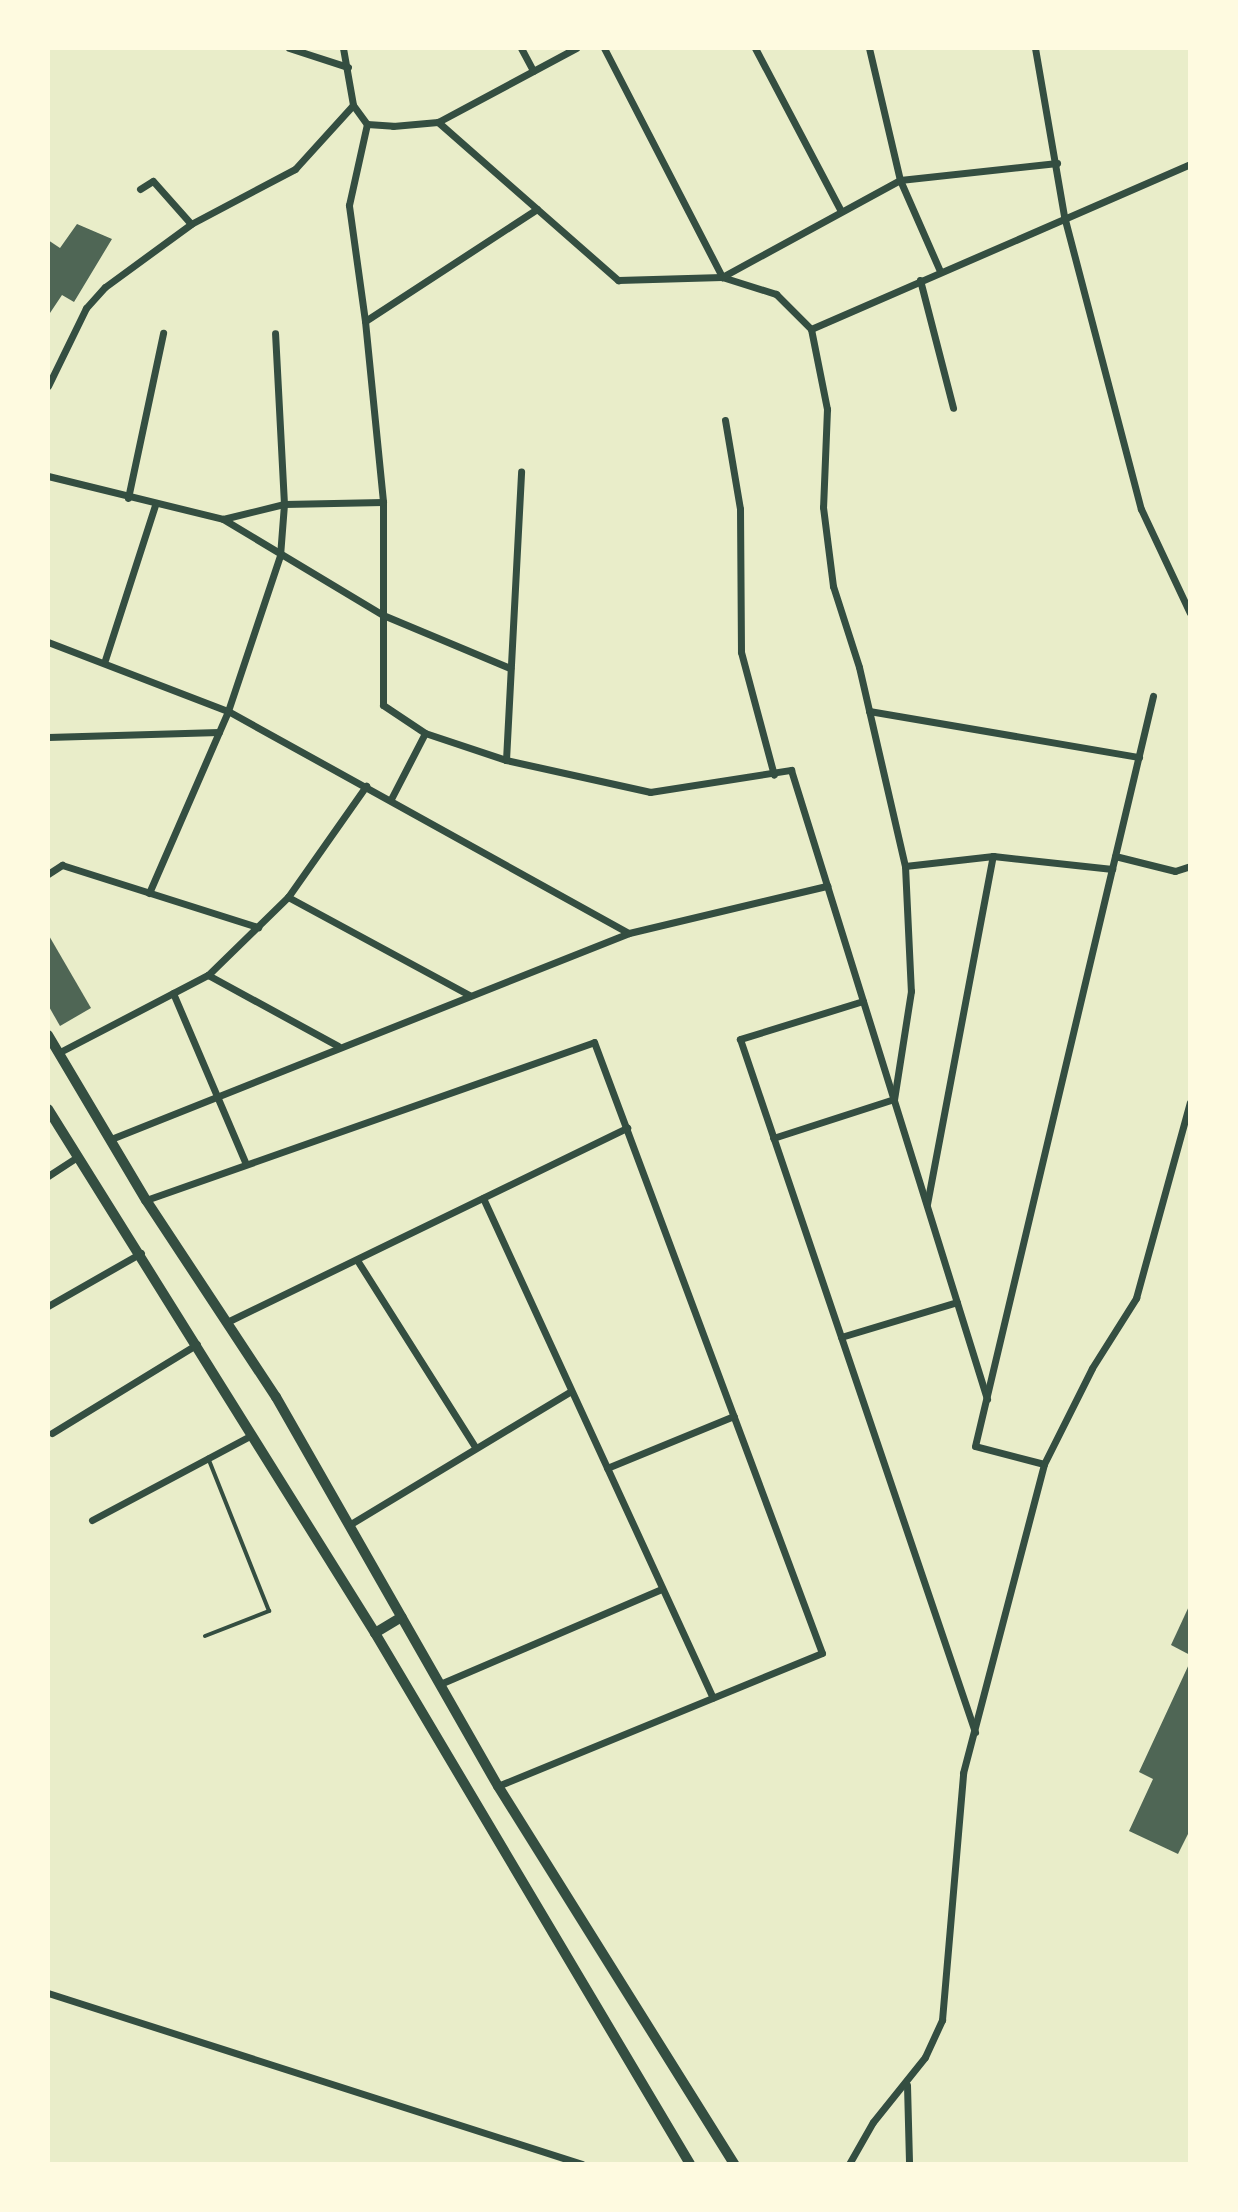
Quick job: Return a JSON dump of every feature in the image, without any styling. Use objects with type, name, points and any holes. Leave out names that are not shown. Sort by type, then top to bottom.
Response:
[{"type":"main road","points":[[48,1035],[146,1200],[227,1322],[349,1525],[498,1786],[734,2164]]},
{"type":"main road","points":[[48,1109],[141,1253],[375,1633],[690,2164]]},
{"type":"main road","points":[[375,1633],[402,1617]]},
{"type":"street","points":[[289,48],[348,67]]},
{"type":"street","points":[[343,48],[353,105],[367,124],[349,205],[365,321],[383,502],[383,705],[425,733],[506,760],[650,792],[791,770],[987,1399]]},
{"type":"street","points":[[521,48],[533,71]]},
{"type":"street","points":[[367,124],[438,122],[576,48]]},
{"type":"street","points":[[604,48],[722,277]]},
{"type":"street","points":[[755,48],[840,209]]},
{"type":"street","points":[[869,48],[900,180],[940,271]]},
{"type":"street","points":[[1035,48],[1064,216],[1141,509],[1190,613]]},
{"type":"street","points":[[48,386],[86,308],[116,278],[191,224],[295,169],[353,105]]},
{"type":"street","points":[[438,122],[618,280],[722,277],[776,294],[811,329],[827,409],[823,507],[833,586],[869,711],[905,866],[911,991],[894,1099]]},
{"type":"street","points":[[722,277],[840,209],[900,180],[1057,163]]},
{"type":"street","points":[[811,329],[1064,216],[1190,164]]},
{"type":"street","points":[[140,189],[153,181],[191,224]]},
{"type":"street","points":[[365,321],[537,209]]},
{"type":"street","points":[[920,280],[953,408]]},
{"type":"street","points":[[128,498],[163,333]]},
{"type":"street","points":[[149,893],[228,711],[280,556],[284,504],[275,333]]},
{"type":"street","points":[[725,420],[740,509],[741,652],[774,775]]},
{"type":"street","points":[[506,760],[521,471]]},
{"type":"street","points":[[48,476],[155,505],[223,519],[280,556],[383,615],[510,668]]},
{"type":"street","points":[[223,519],[284,504],[383,502]]},
{"type":"street","points":[[105,660],[155,505]]},
{"type":"street","points":[[48,642],[105,660],[228,711],[629,933]]},
{"type":"street","points":[[1044,1464],[975,1446],[1153,696]]},
{"type":"street","points":[[869,711],[1139,757]]},
{"type":"street","points":[[48,737],[219,732]]},
{"type":"street","points":[[391,799],[425,733]]},
{"type":"street","points":[[58,1053],[208,975],[288,897],[366,786]]},
{"type":"street","points":[[905,866],[993,856],[1112,869]]},
{"type":"street","points":[[927,1206],[993,856]]},
{"type":"street","points":[[1115,856],[1175,871],[1190,866]]},
{"type":"street","points":[[48,874],[62,865],[258,927]]},
{"type":"street","points":[[111,1139],[338,1046],[629,933],[827,886]]},
{"type":"street","points":[[288,897],[469,995]]},
{"type":"street","points":[[208,975],[338,1046]]},
{"type":"street","points":[[173,993],[246,1164]]},
{"type":"street","points":[[863,1001],[740,1039],[975,1732]]},
{"type":"street","points":[[146,1200],[594,1042],[822,1653],[498,1786]]},
{"type":"street","points":[[773,1138],[894,1099]]},
{"type":"street","points":[[849,2164],[886,2105],[907,2085],[942,2020],[963,1773],[1044,1464],[1092,1368],[1136,1298],[1190,1102]]},
{"type":"street","points":[[227,1322],[627,1128]]},
{"type":"street","points":[[48,1176],[77,1157]]},
{"type":"street","points":[[483,1198],[713,1698]]},
{"type":"street","points":[[48,1306],[141,1253]]},
{"type":"street","points":[[357,1260],[475,1447]]},
{"type":"street","points":[[841,1337],[957,1302]]},
{"type":"street","points":[[52,1433],[197,1344]]},
{"type":"street","points":[[349,1525],[571,1391]]},
{"type":"street","points":[[607,1468],[734,1416]]},
{"type":"street","points":[[92,1520],[252,1435]]},
{"type":"street","points":[[440,1684],[662,1589]]},
{"type":"street","points":[[48,1993],[582,2164]]},
{"type":"street","points":[[907,2085],[909,2164]]},
{"type":"lane","points":[[205,1636],[269,1611],[208,1458]]},
{"type":"building","points":[[77,224],[112,239],[74,302],[62,295],[48,316],[48,240],[60,248]]},
{"type":"building","points":[[48,934],[91,1008],[60,1026],[48,1005]]},
{"type":"building","points":[[1190,1604],[1190,1655],[1171,1645]]},
{"type":"building","points":[[1190,1662],[1190,1830],[1178,1854],[1129,1831],[1153,1779],[1139,1772]]}]
